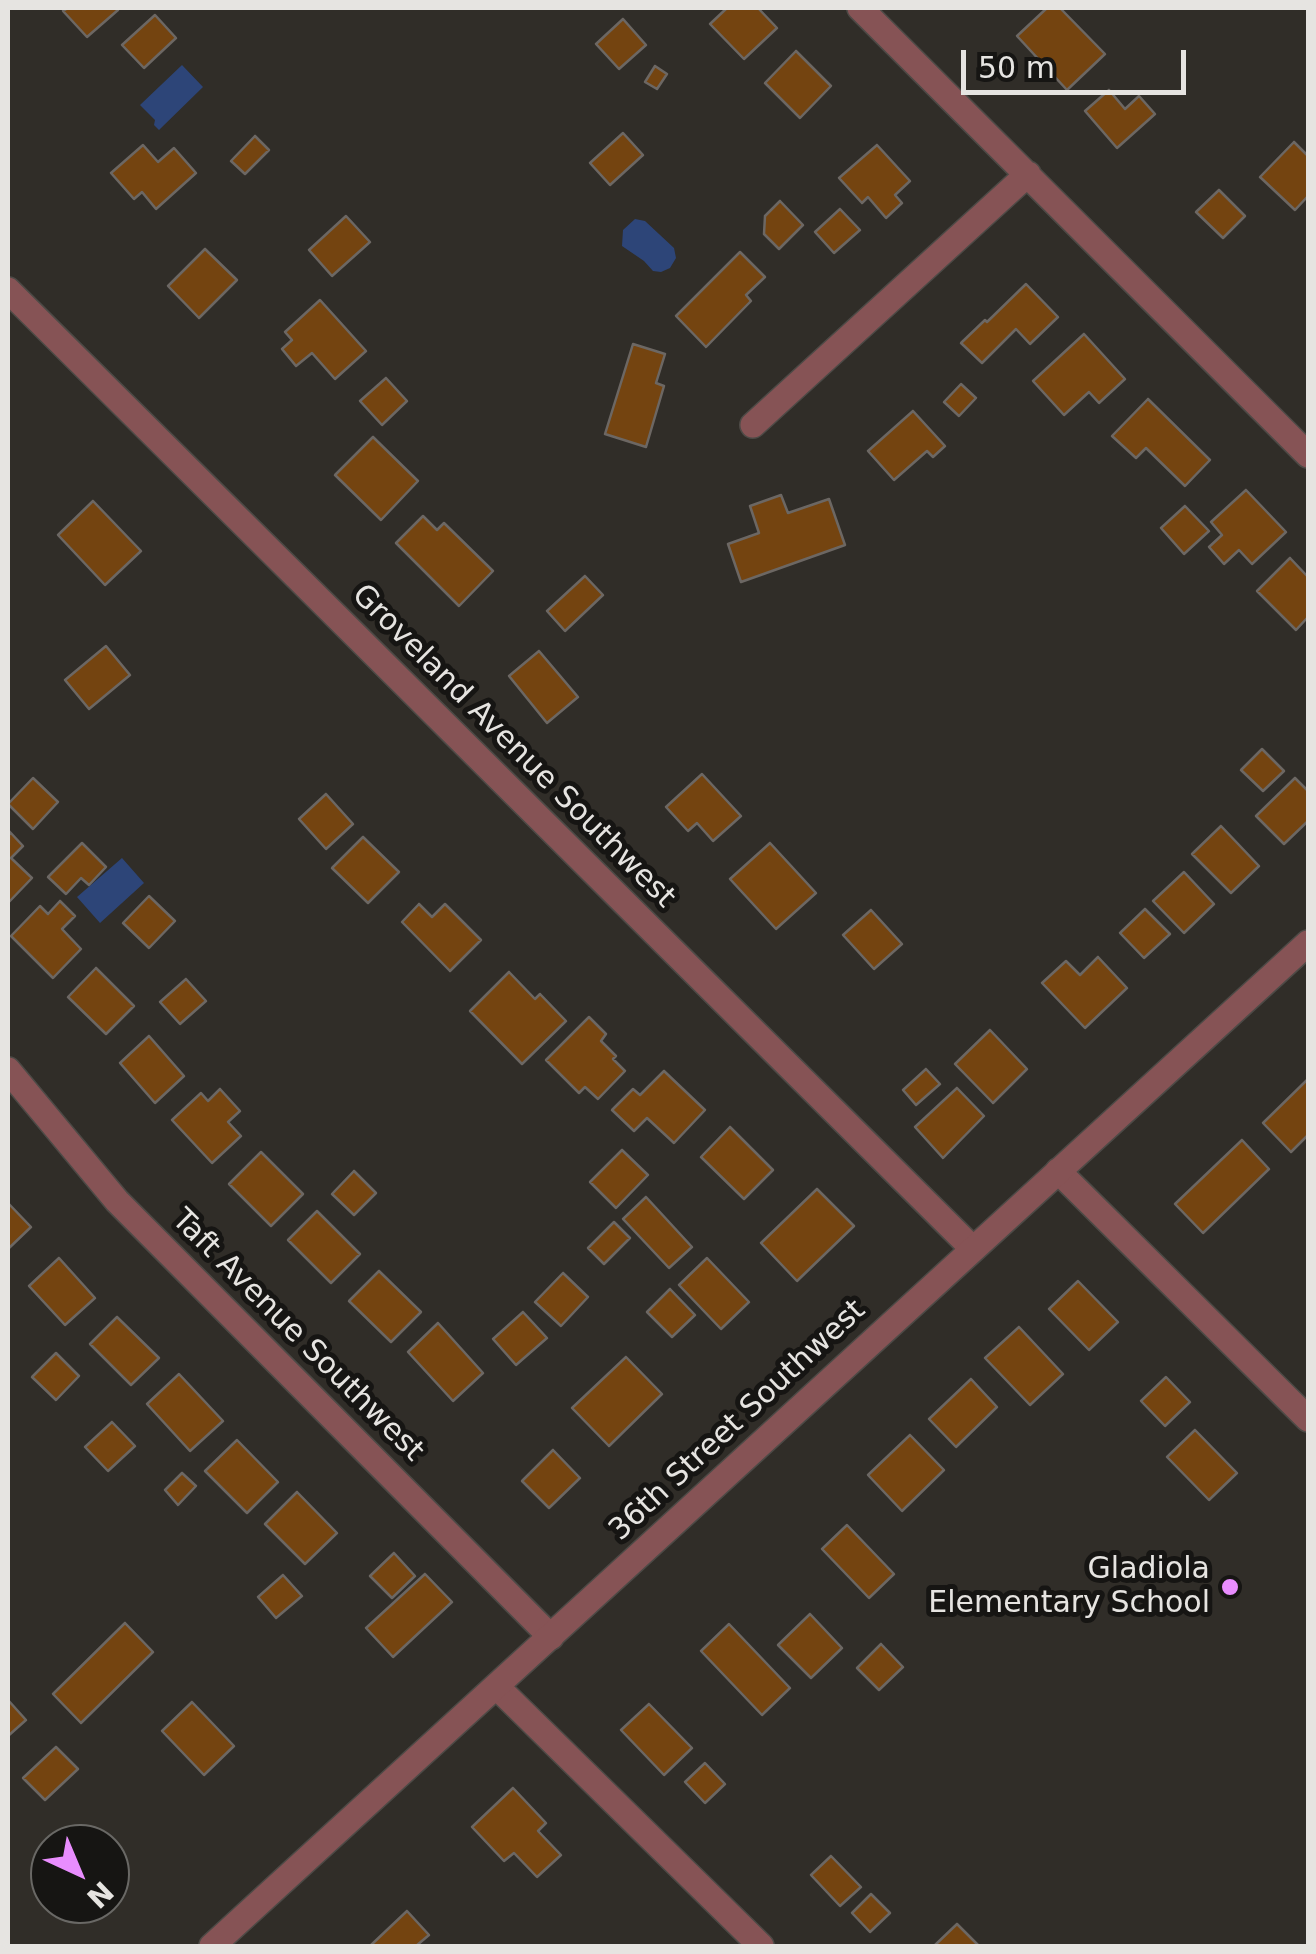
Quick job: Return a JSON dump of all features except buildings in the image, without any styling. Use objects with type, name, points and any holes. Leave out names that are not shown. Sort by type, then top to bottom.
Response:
[{"type":"street","points":[[860,8],[1308,455]]},
{"type":"street","points":[[754,425],[1028,174]]},
{"type":"street","name":"Groveland Avenue Southwest","points":[[8,290],[973,1249]]},
{"type":"street","name":"36th Street Southwest","points":[[212,1946],[1308,943]]},
{"type":"street","name":"Taft Avenue Southwest","points":[[8,1070],[117,1202],[551,1637]]},
{"type":"street","points":[[1058,1171],[1308,1419]]},
{"type":"street","points":[[497,1686],[761,1946]]},
{"type":"water","points":[[182,65],[203,87],[159,130],[140,105]]},
{"type":"water","points":[[635,219],[645,221],[674,248],[676,258],[670,268],[653,271],[622,246],[623,230]]},
{"type":"water","points":[[122,858],[144,883],[100,923],[77,897]]},
{"type":"place","name":"Gladiola Elementary School","points":[[1230,1587]]}]
